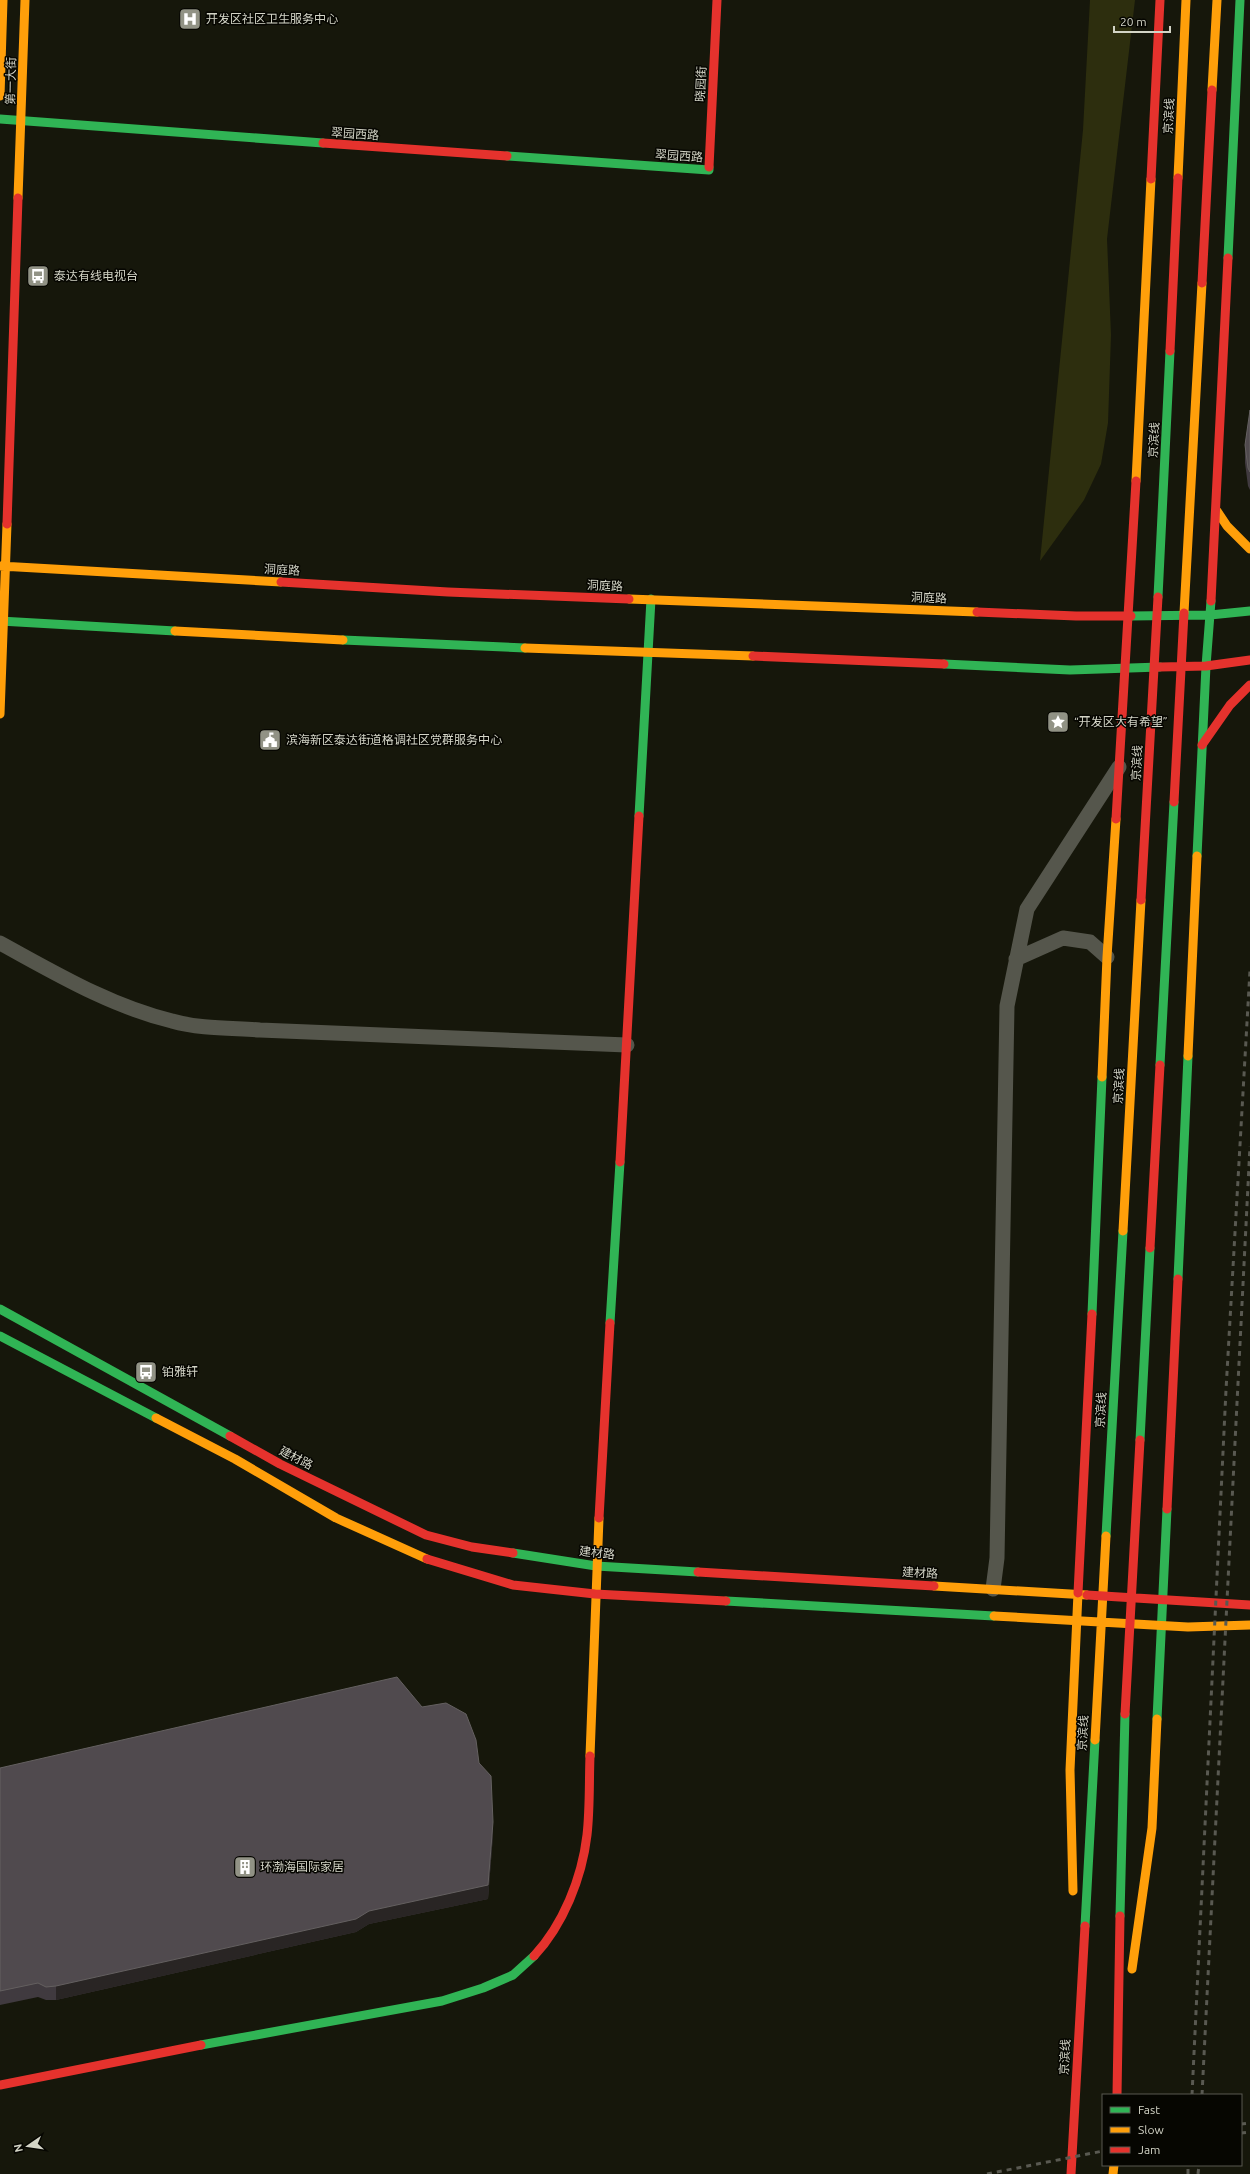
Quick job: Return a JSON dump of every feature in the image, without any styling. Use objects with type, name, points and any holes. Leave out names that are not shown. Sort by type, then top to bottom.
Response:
[{"type":"main road","name":"第一大街","points":[[0,96],[3,0]]},
{"type":"main road","name":"第一大街","points":[[0,714],[3,566],[22,121],[25,0]]},
{"type":"main road","name":"晓园街","points":[[709,170],[717,0]]},
{"type":"main road","points":[[1073,1904],[1070,1770],[1105,1000],[1129,616],[1160,0]]},
{"type":"main road","name":"京滨线","points":[[1071,2174],[1160,556],[1186,0]]},
{"type":"main road","points":[[1117,2094],[1119,2056],[1122,1767],[1217,0]]},
{"type":"main road","points":[[1130,1978],[1152,1828],[1202,745],[1217,512],[1240,0]]},
{"type":"main road","name":"翠园西路","points":[[0,119],[709,170]]},
{"type":"main road","points":[[1217,512],[1227,526],[1250,549]]},
{"type":"main road","name":"洞庭路","points":[[3,566],[440,591],[1076,616],[1210,615],[1250,611]]},
{"type":"main road","points":[[0,2085],[450,1998],[490,1987],[520,1970],[545,1943],[565,1910],[579,1874],[587,1835],[596,1566],[628,1045],[651,599]]},
{"type":"main road","points":[[2,622],[398,643],[1070,670],[1206,666],[1250,660]]},
{"type":"main road","points":[[1202,745],[1230,705],[1250,685]]},
{"type":"main road","name":"建材路","points":[[0,1309],[280,1464],[426,1535],[479,1548],[596,1566],[1250,1605]]},
{"type":"main road","points":[[0,1336],[235,1459],[336,1518],[430,1560],[513,1585],[595,1594],[1188,1627],[1250,1625]]},
{"type":"main road","points":[[1074,1943],[1077,2054]]},
{"type":"main road","points":[[1119,2056],[1128,1993]]},
{"type":"street","points":[[1230,705],[1250,701]]},
{"type":"street","points":[[994,1589],[997,1550],[1007,1006],[1027,909],[1120,764]]},
{"type":"street","points":[[1016,959],[1063,938],[1090,942],[1107,957]]},
{"type":"street","points":[[0,942],[64,978],[103,997],[141,1012],[185,1024],[205,1027],[300,1032],[628,1045]]},
{"type":"shaded area","points":[[1090,0],[1135,0],[1107,239],[1111,335],[1108,423],[1101,464],[1084,500],[1040,561],[1083,130]]},
{"type":"building","points":[[1250,410],[1250,472],[1248,468],[1245,445]]},
{"type":"building","name":"环渤海国际家居","points":[[397,1677],[422,1707],[446,1703],[466,1714],[476,1740],[479,1763],[491,1776],[493,1822],[488,1885],[369,1911],[356,1919],[56,1986],[46,1987],[38,1983],[0,1991],[0,1768]]},
{"type":"railway","points":[[1192,2094],[1226,1390],[1250,970]]},
{"type":"railway","points":[[1202,2094],[1250,1146]]},
{"type":"railway","points":[[1242,2124],[1250,2123]]},
{"type":"railway","points":[[1242,2133],[1250,2132]]},
{"type":"railway","points":[[987,2174],[1102,2151]]},
{"type":"railway","points":[[1188,2166],[1188,2174]]},
{"type":"railway","points":[[1198,2174],[1199,2166]]},
{"type":"traffic: fast","points":[[1228,258],[1240,0]]},
{"type":"traffic: fast","points":[[0,119],[323,143]]},
{"type":"traffic: fast","points":[[507,156],[709,170],[709,167]]},
{"type":"traffic: fast","points":[[1158,597],[1170,351]]},
{"type":"traffic: fast","points":[[639,816],[651,599]]},
{"type":"traffic: fast","points":[[1197,856],[1206,666],[1211,601]]},
{"type":"traffic: fast","points":[[1131,616],[1210,615],[1250,611]]},
{"type":"traffic: fast","points":[[0,621],[175,631]]},
{"type":"traffic: fast","points":[[343,640],[525,648]]},
{"type":"traffic: fast","points":[[944,664],[1070,670],[1160,667]]},
{"type":"traffic: fast","points":[[1160,1065],[1174,802]]},
{"type":"traffic: fast","points":[[1178,1279],[1188,1056]]},
{"type":"traffic: fast","points":[[1092,1314],[1102,1077]]},
{"type":"traffic: fast","points":[[610,1323],[620,1162]]},
{"type":"traffic: fast","points":[[1106,1536],[1123,1231]]},
{"type":"traffic: fast","points":[[1140,1440],[1150,1248]]},
{"type":"traffic: fast","points":[[0,1309],[230,1436]]},
{"type":"traffic: fast","points":[[0,1336],[156,1418]]},
{"type":"traffic: fast","points":[[1157,1719],[1167,1509]]},
{"type":"traffic: fast","points":[[513,1553],[596,1566],[698,1572]]},
{"type":"traffic: fast","points":[[726,1601],[994,1616]]},
{"type":"traffic: fast","points":[[1120,1916],[1125,1714]]},
{"type":"traffic: fast","points":[[1085,1926],[1095,1740]]},
{"type":"traffic: fast","points":[[201,2045],[442,2001],[483,1988],[513,1975],[534,1956]]},
{"type":"traffic: slow","points":[[0,96],[3,0]]},
{"type":"traffic: slow","points":[[18,198],[25,0]]},
{"type":"traffic: slow","points":[[1178,178],[1186,0]]},
{"type":"traffic: slow","points":[[1212,90],[1217,0]]},
{"type":"traffic: slow","points":[[1136,481],[1151,179]]},
{"type":"traffic: slow","points":[[1184,613],[1202,283]]},
{"type":"traffic: slow","points":[[1217,511],[1227,526],[1250,549]]},
{"type":"traffic: slow","points":[[0,714],[7,524]]},
{"type":"traffic: slow","points":[[0,566],[281,582]]},
{"type":"traffic: slow","points":[[629,599],[977,612]]},
{"type":"traffic: slow","points":[[175,631],[343,640]]},
{"type":"traffic: slow","points":[[525,648],[753,656]]},
{"type":"traffic: slow","points":[[1102,1077],[1107,957],[1116,819]]},
{"type":"traffic: slow","points":[[1188,1056],[1197,856]]},
{"type":"traffic: slow","points":[[1123,1231],[1141,900]]},
{"type":"traffic: slow","points":[[156,1418],[235,1459],[336,1518],[427,1559]]},
{"type":"traffic: slow","points":[[590,1756],[599,1518]]},
{"type":"traffic: slow","points":[[1095,1740],[1106,1536]]},
{"type":"traffic: slow","points":[[934,1586],[1087,1595]]},
{"type":"traffic: slow","points":[[1073,1891],[1070,1770],[1078,1593]]},
{"type":"traffic: slow","points":[[994,1616],[1188,1627],[1250,1625]]},
{"type":"traffic: slow","points":[[1132,1969],[1152,1828],[1157,1719]]},
{"type":"traffic: slow","points":[[1113,2174],[1114,2166]]},
{"type":"traffic: jam","points":[[709,167],[717,0]]},
{"type":"traffic: jam","points":[[1151,179],[1160,0]]},
{"type":"traffic: jam","points":[[1202,283],[1212,90]]},
{"type":"traffic: jam","points":[[323,143],[507,156]]},
{"type":"traffic: jam","points":[[1170,351],[1178,178]]},
{"type":"traffic: jam","points":[[7,524],[18,198]]},
{"type":"traffic: jam","points":[[1211,601],[1228,258]]},
{"type":"traffic: jam","points":[[1116,819],[1136,481]]},
{"type":"traffic: jam","points":[[281,582],[448,592],[629,599]]},
{"type":"traffic: jam","points":[[1141,900],[1158,597]]},
{"type":"traffic: jam","points":[[977,612],[1076,616],[1131,616]]},
{"type":"traffic: jam","points":[[1174,802],[1184,613]]},
{"type":"traffic: jam","points":[[753,656],[944,664]]},
{"type":"traffic: jam","points":[[1160,667],[1206,666],[1250,660]]},
{"type":"traffic: jam","points":[[1202,745],[1230,705],[1250,685]]},
{"type":"traffic: jam","points":[[620,1162],[639,816]]},
{"type":"traffic: jam","points":[[1150,1248],[1160,1065]]},
{"type":"traffic: jam","points":[[1167,1509],[1178,1279]]},
{"type":"traffic: jam","points":[[1078,1593],[1092,1314]]},
{"type":"traffic: jam","points":[[599,1518],[610,1323]]},
{"type":"traffic: jam","points":[[230,1436],[280,1464],[426,1535],[472,1547],[513,1553]]},
{"type":"traffic: jam","points":[[1125,1714],[1140,1440]]},
{"type":"traffic: jam","points":[[427,1559],[513,1585],[595,1594],[726,1601]]},
{"type":"traffic: jam","points":[[698,1572],[934,1586]]},
{"type":"traffic: jam","points":[[1087,1595],[1250,1605]]},
{"type":"traffic: jam","points":[[534,1956],[554,1930],[570,1900],[581,1868],[588,1825],[590,1756]]},
{"type":"traffic: jam","points":[[1117,2094],[1120,1916]]},
{"type":"traffic: jam","points":[[1071,2174],[1085,1926]]},
{"type":"traffic: jam","points":[[0,2085],[201,2045]]},
{"type":"place","name":"开发区社区卫生服务中心","points":[[190,19]]},
{"type":"place","name":"泰达有线电视台","points":[[38,276]]},
{"type":"place","name":"“开发区大有希望”","points":[[1058,722]]},
{"type":"place","name":"滨海新区泰达街道格调社区党群服务中心","points":[[270,740]]},
{"type":"place","name":"铂雅轩","points":[[146,1372]]},
{"type":"place","name":"环渤海国际家居","points":[[245,1867]]}]
